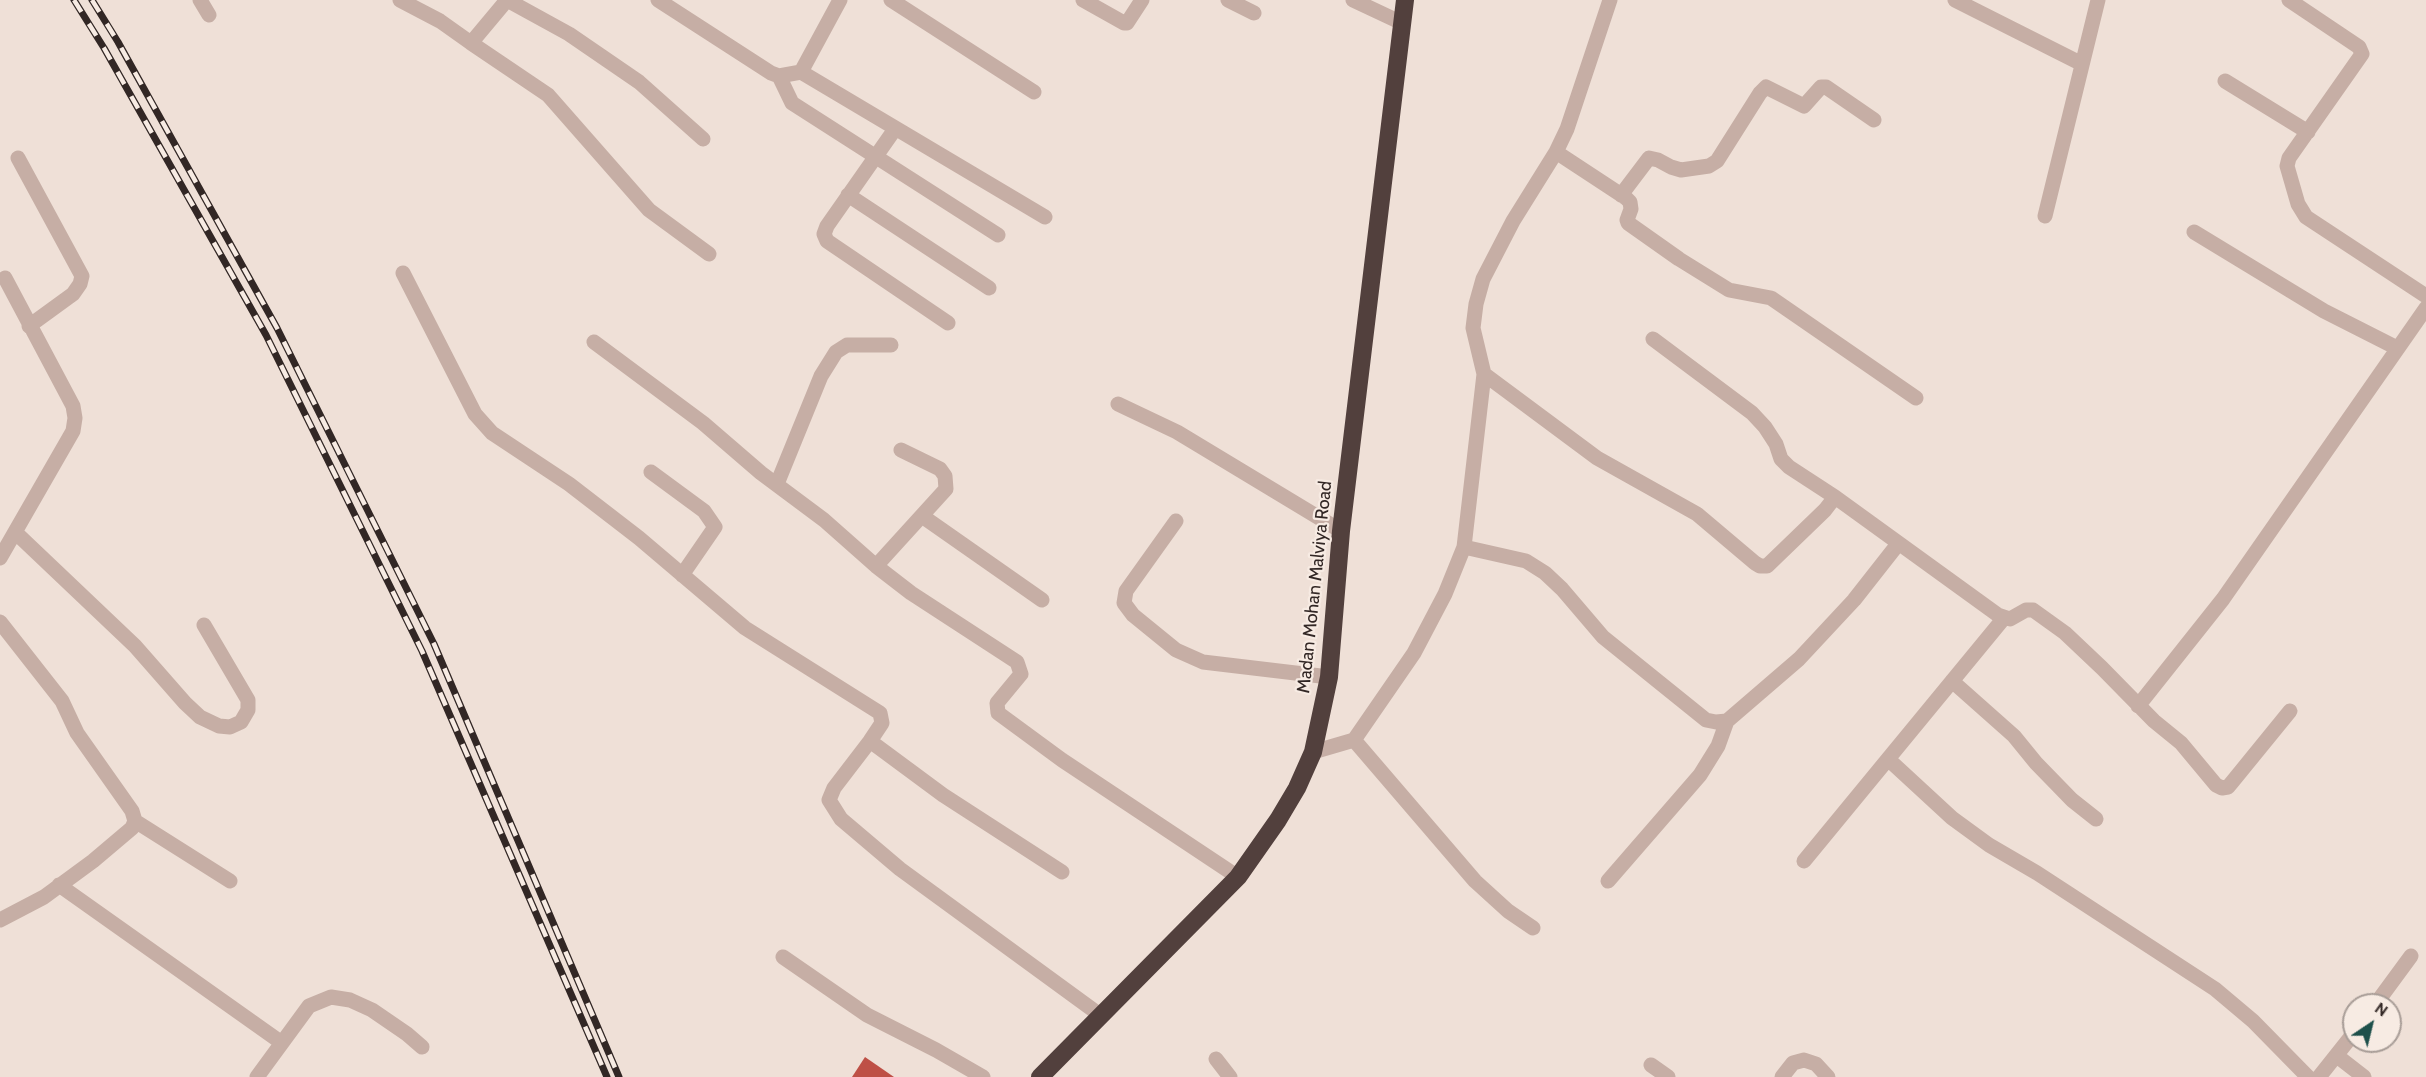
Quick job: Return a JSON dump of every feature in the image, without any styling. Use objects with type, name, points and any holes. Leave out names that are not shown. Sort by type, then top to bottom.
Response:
[{"type":"highway","name":"Madan Mohan Malviya Road","points":[[1040,1077],[1238,876],[1278,820],[1297,788],[1313,752],[1329,677],[1341,531],[1405,0]]},
{"type":"street","points":[[200,0],[209,15]]},
{"type":"street","points":[[400,0],[440,21],[548,95],[649,210],[709,254]]},
{"type":"street","points":[[471,43],[507,0],[569,33],[639,82],[703,139]]},
{"type":"street","points":[[658,0],[779,76],[792,103],[998,234]]},
{"type":"street","points":[[801,72],[840,0]]},
{"type":"street","points":[[891,0],[1034,92]]},
{"type":"street","points":[[1083,0],[1122,23],[1126,23],[1142,0]]},
{"type":"street","points":[[1228,0],[1254,12]]},
{"type":"street","points":[[1353,0],[1402,23]]},
{"type":"street","points":[[1313,752],[1354,740],[1414,653],[1445,594],[1464,547],[1484,374],[1473,328],[1476,304],[1483,279],[1513,220],[1556,152],[1567,129],[1610,0]]},
{"type":"street","points":[[1955,0],[2082,64]]},
{"type":"street","points":[[2045,216],[2098,0]]},
{"type":"street","points":[[2289,0],[2362,52],[2287,163],[2300,210],[2306,217],[2426,296]]},
{"type":"street","points":[[779,76],[801,72],[1045,217]]},
{"type":"street","points":[[2225,81],[2307,132]]},
{"type":"street","points":[[1621,195],[1649,158],[1681,170],[1708,166],[1717,161],[1766,87],[1804,106],[1821,87],[1826,87],[1874,120]]},
{"type":"street","points":[[895,129],[827,226],[824,234],[827,240],[948,323]]},
{"type":"street","points":[[1556,152],[1630,202],[1628,223],[1679,259],[1729,290],[1771,298],[1916,398]]},
{"type":"street","points":[[18,158],[82,276],[73,294],[29,326]]},
{"type":"street","points":[[848,195],[989,288]]},
{"type":"street","points":[[2194,232],[2324,311],[2397,348]]},
{"type":"street","points":[[403,273],[475,414],[487,429],[569,484],[745,628],[879,713],[882,723],[834,788],[829,800],[841,819],[900,869],[1100,1015]]},
{"type":"street","points":[[0,558],[73,431],[75,418],[73,406],[5,278]]},
{"type":"street","points":[[2138,706],[2223,598],[2426,308]]},
{"type":"street","points":[[1653,339],[1752,413],[1765,427],[1776,444],[1781,459],[1789,467],[1835,497],[2004,618],[2010,619],[2026,610],[2033,610],[2065,633],[2138,706],[2181,742],[2216,785],[2222,788],[2234,782],[2290,711]]},
{"type":"street","points":[[594,342],[703,423],[761,473],[824,520],[876,566],[1020,666],[1022,674],[997,703],[998,713],[1062,760],[1238,876]]},
{"type":"street","points":[[777,484],[821,376],[836,352],[848,345],[891,345]]},
{"type":"street","points":[[1484,374],[1597,458],[1697,514],[1760,566],[1767,566],[1835,497]]},
{"type":"street","points":[[1119,405],[1177,432],[1341,531]]},
{"type":"street","points":[[876,566],[946,489],[945,476],[932,464],[901,450]]},
{"type":"street","points":[[651,472],[704,511],[715,527],[682,575]]},
{"type":"street","points":[[922,516],[1042,600]]},
{"type":"street","points":[[1176,521],[1126,591],[1124,603],[1133,615],[1176,650],[1203,662],[1329,677]]},
{"type":"street","points":[[15,532],[135,646],[192,710],[200,717],[219,726],[230,727],[241,722],[248,710],[248,700],[204,625]]},
{"type":"street","points":[[1608,881],[1700,775],[1718,746],[1727,721],[1799,659],[1854,600],[1898,544]]},
{"type":"street","points":[[1464,547],[1526,561],[1545,573],[1604,637],[1659,682],[1706,720],[1727,721]]},
{"type":"street","points":[[1803,861],[2004,618]]},
{"type":"street","points":[[0,622],[62,701],[77,733],[132,811],[135,820],[230,881]]},
{"type":"street","points":[[1952,681],[2014,736],[2036,763],[2072,800],[2096,819]]},
{"type":"street","points":[[1354,740],[1475,881],[1533,928]]},
{"type":"street","points":[[870,741],[943,795],[1062,872]]},
{"type":"street","points":[[1888,759],[1925,795],[1989,845],[2037,873],[2215,989],[2253,1021],[2308,1077]]},
{"type":"street","points":[[0,920],[44,897],[132,828],[135,820]]},
{"type":"street","points":[[59,885],[282,1043]]},
{"type":"street","points":[[783,957],[867,1015],[983,1077]]},
{"type":"street","points":[[2384,993],[2411,957]]},
{"type":"street","points":[[257,1077],[309,1006],[331,997],[350,1000],[372,1010],[422,1047]]},
{"type":"street","points":[[2319,1077],[2342,1049]]},
{"type":"street","points":[[2337,1056],[2364,1077]]},
{"type":"street","points":[[1216,1059],[1230,1077]]},
{"type":"street","points":[[1782,1077],[1793,1063],[1803,1060],[1816,1065],[1828,1077]]},
{"type":"street","points":[[1651,1065],[1668,1077]]},
{"type":"building","points":[[865,1057],[894,1077],[852,1077]]},
{"type":"railway","points":[[74,0],[104,48],[266,335],[422,651],[607,1077]]},
{"type":"railway","points":[[92,0],[118,42],[277,328],[434,644],[619,1077]]}]
